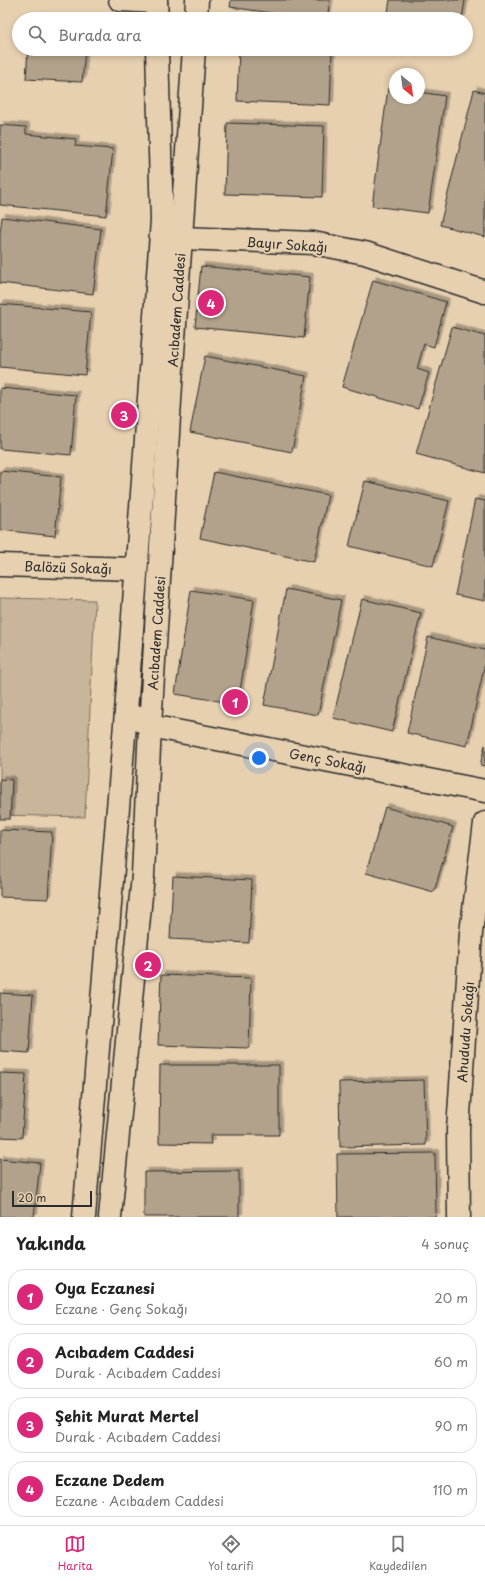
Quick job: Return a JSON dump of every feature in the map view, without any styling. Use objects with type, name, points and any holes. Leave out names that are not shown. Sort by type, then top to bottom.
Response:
[{"type":"main road","points":[[120,0],[156,7]]},
{"type":"main road","points":[[196,12],[197,0]]},
{"type":"main road","name":"Acıbadem Caddesi","points":[[84,1217],[126,712],[162,220],[157,56]]},
{"type":"main road","name":"Acıbadem Caddesi","points":[[110,1217],[143,876],[150,726],[172,368],[194,56]]},
{"type":"main road","points":[[162,220],[181,238]]},
{"type":"main road","name":"Bayır Sokağı","points":[[181,238],[313,243],[365,253],[485,292]]},
{"type":"main road","name":"Balözü Sokağı","points":[[0,564],[136,569]]},
{"type":"main road","name":"Genç Sokağı","points":[[126,712],[150,726],[485,791]]},
{"type":"main road","name":"Ahududu Sokağı","points":[[459,1217],[458,1130],[471,933],[485,823]]},
{"type":"shaded area","points":[[0,598],[95,600],[85,817],[0,815]]},
{"type":"building","points":[[231,0],[330,0],[328,12],[265,12],[230,7]]},
{"type":"building","points":[[390,0],[465,0],[463,12],[388,12]]},
{"type":"building","points":[[28,56],[84,56],[82,82],[26,79]]},
{"type":"building","points":[[239,56],[332,56],[330,105],[237,101]]},
{"type":"building","points":[[388,88],[389,104],[425,104],[425,93],[445,96],[428,213],[372,206]]},
{"type":"building","points":[[474,90],[485,93],[485,237],[440,225]]},
{"type":"building","points":[[227,123],[324,126],[322,197],[225,194]]},
{"type":"building","points":[[0,125],[26,127],[26,134],[76,139],[75,146],[113,149],[106,216],[0,205]]},
{"type":"building","points":[[2,217],[101,229],[93,294],[0,283],[0,233]]},
{"type":"building","points":[[201,266],[310,277],[304,338],[195,327]]},
{"type":"building","points":[[373,280],[446,302],[434,347],[424,344],[417,369],[429,373],[418,409],[342,387]]},
{"type":"building","points":[[0,304],[91,312],[85,375],[0,367]]},
{"type":"building","points":[[452,327],[485,336],[485,473],[416,454]]},
{"type":"building","points":[[205,356],[306,376],[292,452],[190,432]]},
{"type":"building","points":[[0,388],[76,395],[71,455],[0,449]]},
{"type":"building","points":[[0,471],[61,477],[55,536],[0,530]]},
{"type":"building","points":[[214,472],[328,495],[314,562],[200,538]]},
{"type":"building","points":[[365,481],[449,501],[433,566],[349,546]]},
{"type":"building","points":[[475,499],[485,501],[485,601],[455,595]]},
{"type":"building","points":[[286,589],[341,600],[318,715],[264,705]]},
{"type":"building","points":[[191,590],[254,600],[238,704],[175,694]]},
{"type":"building","points":[[362,599],[421,613],[392,732],[333,718]]},
{"type":"building","points":[[428,637],[485,650],[485,663],[467,746],[407,733]]},
{"type":"building","points":[[485,745],[485,766],[480,765]]},
{"type":"building","points":[[0,779],[12,780],[10,819],[0,819]]},
{"type":"building","points":[[385,807],[453,827],[434,892],[366,873]]},
{"type":"building","points":[[0,830],[52,832],[48,899],[0,897]]},
{"type":"building","points":[[173,876],[252,880],[249,943],[170,939]]},
{"type":"building","points":[[161,975],[251,978],[249,1048],[158,1045]]},
{"type":"building","points":[[0,993],[33,995],[29,1053],[0,1051]]},
{"type":"building","points":[[160,1065],[279,1065],[279,1135],[210,1135],[211,1144],[159,1143]]},
{"type":"building","points":[[0,1073],[26,1074],[22,1138],[0,1137]]},
{"type":"building","points":[[424,1080],[426,1145],[340,1147],[339,1082]]},
{"type":"building","points":[[435,1153],[436,1217],[338,1217],[337,1154]]},
{"type":"building","points":[[0,1159],[40,1163],[34,1217],[0,1217]]},
{"type":"building","points":[[239,1171],[239,1217],[144,1217],[144,1172]]},
{"type":"place","name":"Eczane Dedem","points":[[211,303]]},
{"type":"place","name":"Şehit Murat Mertel","points":[[124,415]]},
{"type":"place","name":"Oya Eczanesi","points":[[235,702]]},
{"type":"place","name":"Acıbadem Caddesi","points":[[148,965]]}]
